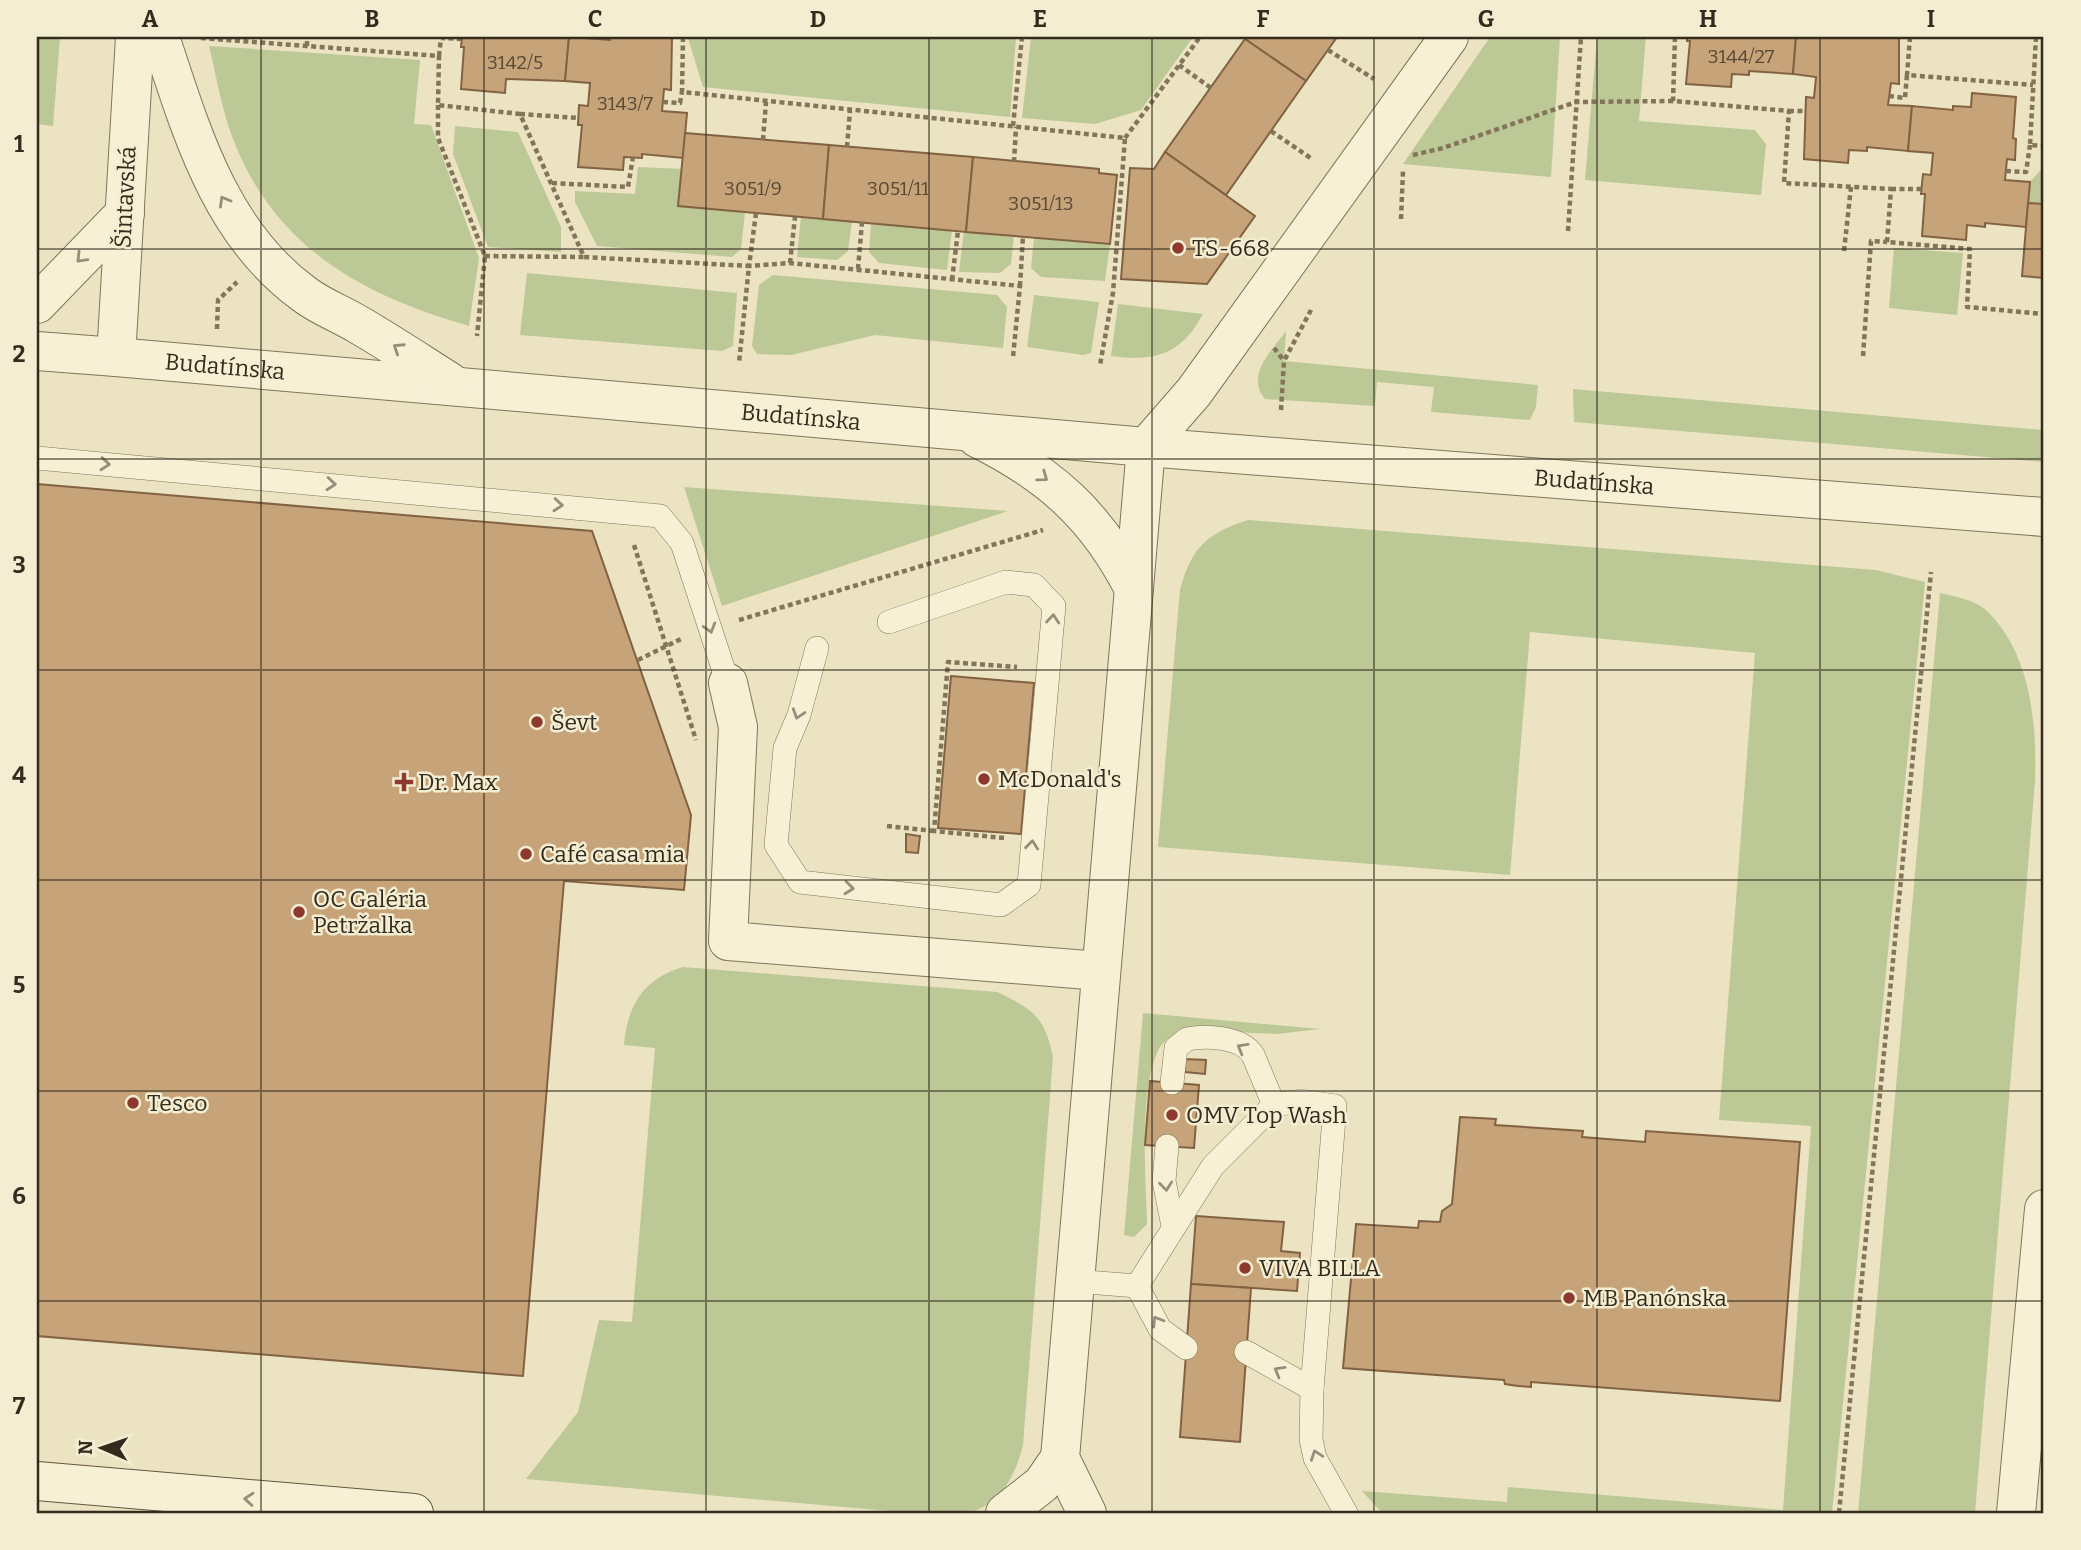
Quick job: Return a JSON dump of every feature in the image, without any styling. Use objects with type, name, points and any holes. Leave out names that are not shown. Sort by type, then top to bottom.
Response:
[{"type":"street","name":"Šintavská","points":[[116,357],[135,37]]},
{"type":"street","points":[[160,37],[198,151],[233,216],[251,268]]},
{"type":"street","points":[[1005,1513],[1042,1484],[1060,1458],[1146,447],[1194,392],[1449,37]]},
{"type":"street","points":[[37,304],[125,213]]},
{"type":"street","name":"Budatínska","points":[[251,268],[375,334],[455,385]]},
{"type":"street","name":"Budatínska","points":[[37,351],[455,385],[1146,447],[2044,517]]},
{"type":"street","points":[[963,431],[1018,460],[1055,485],[1098,529],[1134,589]]},
{"type":"street","points":[[727,683],[738,727],[728,942],[1100,971]]},
{"type":"street","points":[[2016,1513],[2044,1209]]},
{"type":"street","points":[[1060,1458],[1087,1513]]},
{"type":"street","points":[[37,1481],[414,1513]]},
{"type":"lane","points":[[37,458],[660,516],[682,543],[727,683]]},
{"type":"lane","points":[[817,648],[799,715],[785,748],[776,845],[800,882],[1001,905],[1029,885],[1055,606],[1034,585],[1006,582],[889,622]]},
{"type":"lane","points":[[1172,1083],[1176,1048],[1187,1039],[1236,1042],[1253,1055],[1274,1105]]},
{"type":"lane","points":[[1137,1286],[1213,1166],[1274,1105],[1301,1101],[1335,1106],[1312,1389],[1311,1439],[1315,1458],[1346,1513]]},
{"type":"lane","points":[[1167,1146],[1164,1181],[1173,1226]]},
{"type":"lane","points":[[1074,1282],[1137,1286]]},
{"type":"lane","points":[[1137,1286],[1160,1329],[1186,1348]]},
{"type":"lane","points":[[1246,1352],[1312,1389]]},
{"type":"path","points":[[307,37],[307,46]]},
{"type":"path","points":[[663,102],[680,103],[683,37]]},
{"type":"path","points":[[1014,162],[1014,127],[1022,37]]},
{"type":"path","points":[[1100,365],[1113,293],[1125,138],[1200,37]]},
{"type":"path","points":[[1567,231],[1581,37]]},
{"type":"path","points":[[1673,102],[1675,37]]},
{"type":"path","points":[[1889,96],[1905,98],[1910,37]]},
{"type":"path","points":[[2006,171],[2026,172],[2036,37]]},
{"type":"path","points":[[200,38],[439,56]]},
{"type":"path","points":[[462,39],[441,38],[439,138],[485,256],[477,336]]},
{"type":"path","points":[[1328,50],[1380,83]]},
{"type":"path","points":[[1179,65],[1212,88]]},
{"type":"path","points":[[1907,75],[2033,85]]},
{"type":"path","points":[[682,92],[1125,138]]},
{"type":"path","points":[[763,140],[766,102]]},
{"type":"path","points":[[1408,155],[1443,148],[1576,102],[1673,102],[1805,111]]},
{"type":"path","points":[[438,105],[578,118]]},
{"type":"path","points":[[847,147],[850,111]]},
{"type":"path","points":[[1789,111],[1784,183],[1922,189]]},
{"type":"path","points":[[520,114],[583,257]]},
{"type":"path","points":[[1271,131],[1322,165]]},
{"type":"path","points":[[2030,145],[2044,146]]},
{"type":"path","points":[[552,183],[628,187],[633,157]]},
{"type":"path","points":[[1401,219],[1403,164]]},
{"type":"path","points":[[1844,251],[1851,187]]},
{"type":"path","points":[[1887,242],[1891,189]]},
{"type":"path","points":[[739,363],[756,213]]},
{"type":"path","points":[[790,263],[795,217]]},
{"type":"path","points":[[858,269],[863,222]]},
{"type":"path","points":[[951,280],[958,231]]},
{"type":"path","points":[[1013,357],[1023,236]]},
{"type":"path","points":[[1863,356],[1871,241],[1970,249],[1967,307],[2044,314]]},
{"type":"path","points":[[485,256],[583,257],[749,266],[790,263],[1020,286]]},
{"type":"path","points":[[217,329],[218,300],[251,268]]},
{"type":"path","points":[[1281,410],[1284,361],[1311,310]]},
{"type":"path","points":[[1271,344],[1284,361]]},
{"type":"path","points":[[638,660],[666,645],[710,628],[1051,528]]},
{"type":"path","points":[[629,532],[698,746]]},
{"type":"path","points":[[1839,1513],[1931,572]]},
{"type":"path","points":[[934,831],[948,662],[1048,670]]},
{"type":"path","points":[[887,826],[1033,841]]},
{"type":"green space","points":[[37,37],[60,37],[53,126],[37,124]]},
{"type":"green space","points":[[1016,37],[1010,117],[703,87],[688,38]]},
{"type":"green space","points":[[1031,37],[1193,37],[1141,110],[1095,124],[1022,118]]},
{"type":"green space","points":[[1490,37],[1560,37],[1551,177],[1403,164]]},
{"type":"green space","points":[[1597,37],[1646,37],[1639,121],[1755,130],[1766,144],[1761,195],[1585,180]]},
{"type":"green space","points":[[209,46],[420,60],[414,124],[431,125],[479,258],[469,326],[395,300],[361,283],[329,264],[275,213],[253,181],[230,132]]},
{"type":"green space","points":[[455,126],[518,132],[561,227],[561,252],[488,247],[453,154]]},
{"type":"green space","points":[[2044,166],[2044,204],[2028,203],[2030,182]]},
{"type":"green space","points":[[638,167],[682,169],[678,206],[745,212],[741,249],[732,257],[597,246],[575,202],[575,191],[635,194]]},
{"type":"green space","points":[[801,217],[852,222],[848,251],[837,260],[797,257]]},
{"type":"green space","points":[[871,224],[952,230],[947,270],[879,263],[869,252]]},
{"type":"green space","points":[[964,231],[1014,235],[1011,264],[1000,273],[959,272]]},
{"type":"green space","points":[[1034,237],[1110,244],[1105,281],[1041,277],[1031,268]]},
{"type":"green space","points":[[1894,248],[1963,253],[1957,315],[1889,308]]},
{"type":"green space","points":[[527,273],[737,293],[733,346],[722,351],[520,335]]},
{"type":"green space","points":[[773,275],[997,295],[1007,307],[1003,348],[875,335],[791,355],[757,354],[752,346],[759,285]]},
{"type":"green space","points":[[1034,295],[1099,302],[1091,353],[1083,355],[1027,347]]},
{"type":"green space","points":[[1118,304],[1203,314],[1176,347],[1153,356],[1126,358],[1111,356]]},
{"type":"green space","points":[[1286,331],[1284,361],[1538,385],[1536,407],[1530,420],[1431,412],[1434,387],[1377,382],[1375,406],[1265,399],[1258,381],[1259,372],[1267,355]]},
{"type":"green space","points":[[1573,389],[2044,430],[2044,462],[1574,422]]},
{"type":"green space","points":[[684,487],[1008,511],[722,606]]},
{"type":"green space","points":[[1248,520],[1876,570],[1925,582],[1832,1513],[1382,1513],[1362,1491],[1507,1502],[1508,1487],[1783,1510],[1811,1126],[1719,1120],[1755,653],[1530,632],[1510,875],[1158,847],[1180,590],[1184,575],[1196,553],[1211,537]]},
{"type":"green space","points":[[1940,593],[1979,605],[2003,630],[2023,670],[2035,737],[2035,781],[1975,1513],[1858,1513]]},
{"type":"green space","points":[[683,967],[997,992],[1028,1009],[1041,1023],[1053,1057],[1023,1445],[1011,1477],[989,1504],[954,1515],[912,1513],[526,1479],[578,1412],[599,1320],[632,1322],[655,1048],[624,1045],[626,1031],[634,1006],[648,986],[669,972]]},
{"type":"green space","points":[[1143,1013],[1320,1029],[1277,1034],[1181,1030],[1160,1047],[1153,1064],[1146,1108],[1147,1224],[1134,1237],[1124,1235]]},
{"type":"building","points":[[462,37],[569,37],[565,81],[506,79],[505,93],[461,89],[464,47],[461,47]]},
{"type":"building","points":[[569,37],[610,40],[610,37],[672,37],[671,90],[664,89],[662,111],[687,113],[683,158],[642,154],[642,158],[624,157],[623,170],[578,167],[582,125],[578,125],[579,105],[588,106],[590,83],[565,81]]},
{"type":"building","points":[[1337,37],[1306,81],[1245,39]]},
{"type":"building","points":[[1687,37],[1796,37],[1793,74],[1749,71],[1749,75],[1732,74],[1731,87],[1686,84],[1690,41],[1687,41]]},
{"type":"building","points":[[1796,37],[1899,37],[1899,84],[1891,83],[1888,105],[1912,106],[1908,151],[1867,147],[1867,151],[1849,150],[1848,163],[1804,159],[1806,97],[1814,98],[1816,77],[1793,74]]},
{"type":"building","points":[[1245,39],[1306,81],[1226,195],[1165,152]]},
{"type":"building","points":[[1972,93],[2016,97],[2013,138],[2016,139],[2015,160],[2007,159],[2005,180],[2030,182],[2026,227],[1985,223],[1985,227],[1967,225],[1966,240],[1922,236],[1925,194],[1921,194],[1923,174],[1931,175],[1933,153],[1908,151],[1912,106],[1953,110],[1953,106],[1971,107]]},
{"type":"building","points":[[685,133],[829,145],[823,219],[678,206]]},
{"type":"building","points":[[829,145],[973,157],[966,232],[823,219]]},
{"type":"building","name":"TS-668","points":[[1165,152],[1255,216],[1207,284],[1121,279],[1130,168],[1154,169]]},
{"type":"building","points":[[973,157],[1099,169],[1099,173],[1117,175],[1110,244],[966,232]]},
{"type":"building","points":[[2028,203],[2044,204],[2044,278],[2022,276]]},
{"type":"building","name":"OC Galéria Petržalka","points":[[37,484],[592,531],[691,815],[684,890],[564,881],[523,1376],[37,1336]]},
{"type":"building","name":"McDonald's","points":[[951,676],[1034,683],[1021,834],[938,828]]},
{"type":"building","points":[[906,834],[920,836],[918,853],[906,852]]},
{"type":"building","points":[[1185,1059],[1206,1060],[1205,1074],[1185,1072]]},
{"type":"building","name":"OMV Top Wash","points":[[1150,1081],[1199,1085],[1194,1148],[1145,1145]]},
{"type":"building","name":"MB Panónska","points":[[1460,1117],[1496,1119],[1495,1125],[1583,1131],[1582,1137],[1645,1142],[1646,1131],[1800,1142],[1780,1401],[1531,1382],[1531,1387],[1505,1384],[1504,1380],[1343,1368],[1356,1224],[1418,1228],[1419,1221],[1440,1222],[1442,1211],[1452,1204]]},
{"type":"building","name":"VIVA BILLA","points":[[1196,1216],[1284,1222],[1281,1251],[1300,1253],[1297,1291],[1191,1284]]},
{"type":"building","points":[[1191,1284],[1251,1288],[1240,1442],[1180,1437]]},
{"type":"place","name":"TS-668","points":[[1178,248]]},
{"type":"place","name":"Ševt","points":[[537,722]]},
{"type":"place","name":"McDonald's","points":[[984,779]]},
{"type":"place","name":"Dr. Max","points":[[404,782]]},
{"type":"place","name":"Café casa mia","points":[[526,854]]},
{"type":"place","name":"OC Galéria Petržalka","points":[[299,912]]},
{"type":"place","name":"Tesco","points":[[133,1103]]},
{"type":"place","name":"OMV Top Wash","points":[[1172,1115]]},
{"type":"place","name":"VIVA BILLA","points":[[1245,1268]]},
{"type":"place","name":"MB Panónska","points":[[1569,1298]]}]
